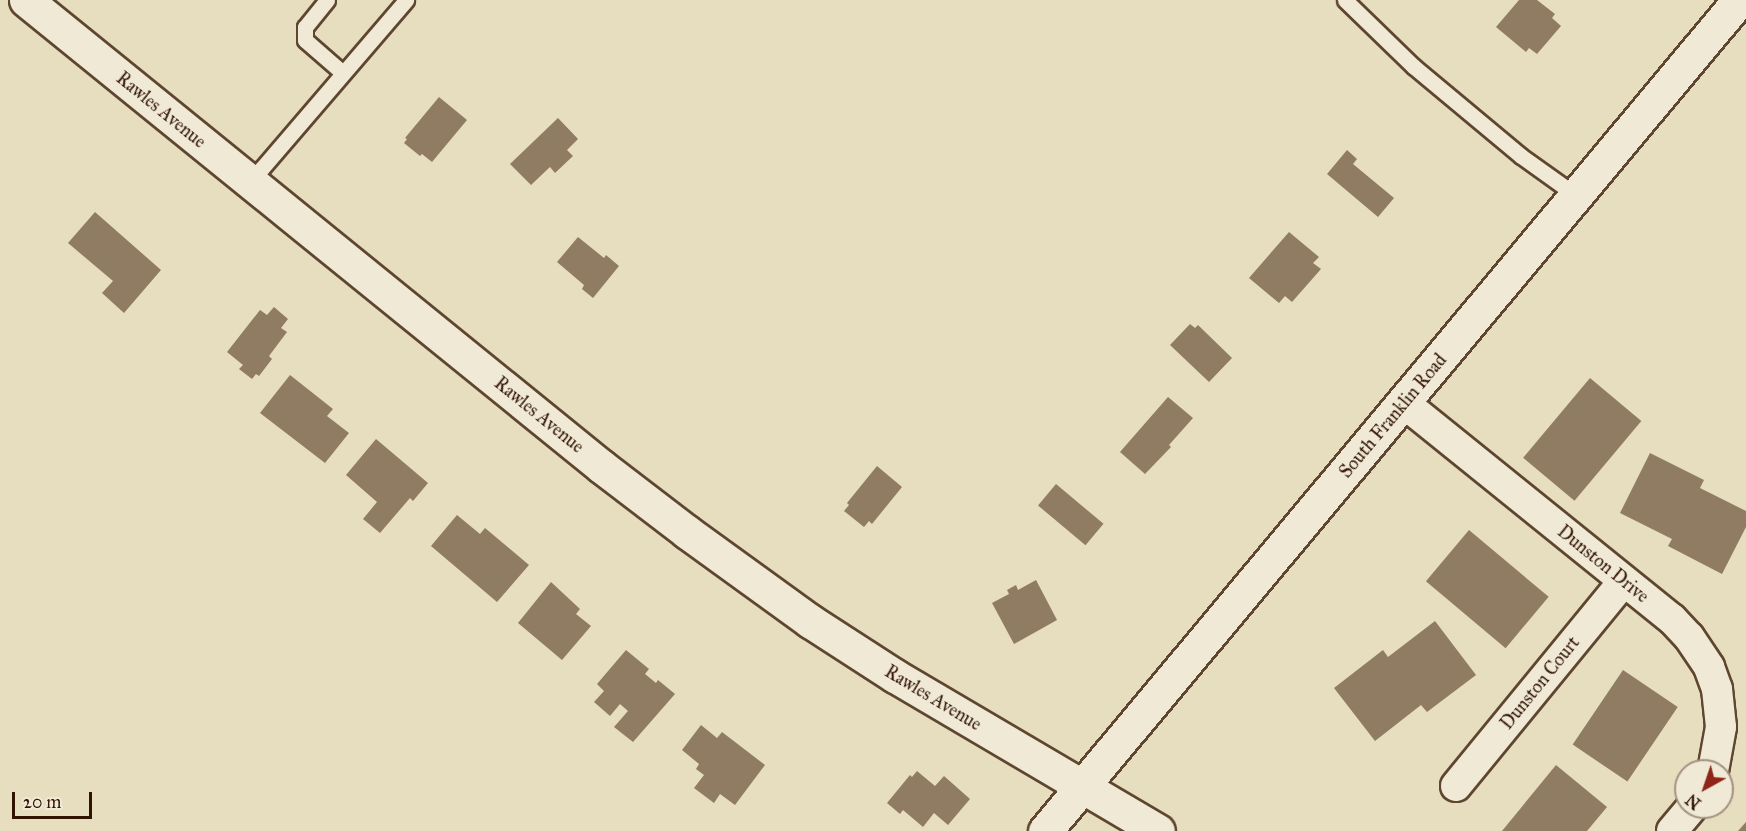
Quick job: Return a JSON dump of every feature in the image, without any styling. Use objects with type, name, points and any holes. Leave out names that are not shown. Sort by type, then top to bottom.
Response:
[{"type":"street","name":"Rawles Avenue","points":[[26,0],[602,467],[777,597],[895,676],[1158,831]]},
{"type":"street","name":"South Franklin Road","points":[[1045,831],[1739,0]]},
{"type":"street","name":"Dunston Drive","points":[[1404,403],[1681,627],[1696,646],[1717,689],[1721,714],[1716,759]]},
{"type":"street","name":"Dunston Court","points":[[1456,786],[1624,581]]},
{"type":"street","points":[[1672,831],[1682,819]]},
{"type":"lane","points":[[327,0],[305,27],[305,40],[343,73]]},
{"type":"lane","points":[[250,182],[406,0]]},
{"type":"lane","points":[[1345,0],[1413,66],[1521,156],[1577,196]]},
{"type":"building","points":[[1519,0],[1537,0],[1555,14],[1552,18],[1561,26],[1537,54],[1529,48],[1526,52],[1496,27]]},
{"type":"building","points":[[439,97],[467,120],[432,162],[404,143],[407,139],[405,138]]},
{"type":"building","points":[[558,118],[578,139],[567,150],[573,156],[555,173],[550,167],[531,185],[510,164]]},
{"type":"building","points":[[1347,150],[1357,159],[1353,164],[1394,198],[1378,217],[1327,174]]},
{"type":"building","points":[[95,212],[161,270],[124,313],[102,293],[113,281],[68,243]]},
{"type":"building","points":[[1289,232],[1319,257],[1313,263],[1321,269],[1292,302],[1285,296],[1279,303],[1249,278]]},
{"type":"building","points":[[578,237],[604,258],[606,255],[619,266],[593,298],[582,289],[584,285],[557,262]]},
{"type":"building","points":[[274,307],[288,319],[281,328],[287,332],[269,356],[272,359],[259,376],[256,374],[252,379],[239,369],[243,365],[227,352],[260,310],[267,315]]},
{"type":"building","points":[[1190,324],[1195,328],[1198,325],[1232,358],[1209,382],[1170,345]]},
{"type":"building","points":[[290,375],[333,409],[327,416],[349,433],[325,463],[260,413]]},
{"type":"building","points":[[1590,378],[1641,421],[1574,501],[1523,458]]},
{"type":"building","points":[[1168,397],[1193,418],[1169,445],[1171,447],[1145,474],[1120,452]]},
{"type":"building","points":[[376,439],[428,483],[413,501],[410,498],[380,533],[363,519],[377,502],[346,475]]},
{"type":"building","points":[[1650,453],[1704,480],[1700,488],[1746,511],[1746,527],[1722,574],[1668,546],[1672,539],[1620,513]]},
{"type":"building","points":[[877,466],[902,487],[872,524],[869,521],[864,527],[844,511],[849,505],[847,503]]},
{"type":"building","points":[[1056,484],[1103,524],[1085,545],[1038,505]]},
{"type":"building","points":[[457,515],[480,534],[485,528],[529,565],[497,602],[431,546]]},
{"type":"building","points":[[1469,530],[1549,597],[1506,648],[1426,581]]},
{"type":"building","points":[[1036,580],[1057,620],[1014,644],[992,603],[1009,594],[1007,590],[1016,585],[1018,590]]},
{"type":"building","points":[[551,582],[580,609],[576,614],[591,626],[562,660],[518,623]]},
{"type":"building","points":[[1435,621],[1476,675],[1427,712],[1421,705],[1375,741],[1334,688],[1383,650],[1388,657]]},
{"type":"building","points":[[626,650],[649,669],[645,674],[656,683],[658,680],[675,694],[633,742],[614,727],[628,711],[620,704],[610,716],[594,702],[604,691],[597,684]]},
{"type":"building","points":[[1623,670],[1678,707],[1627,782],[1573,745]]},
{"type":"building","points":[[701,725],[717,738],[722,732],[765,765],[735,805],[720,794],[714,803],[694,788],[704,775],[696,769],[699,764],[682,750]]},
{"type":"building","points":[[1556,765],[1607,807],[1587,831],[1502,831]]},
{"type":"building","points":[[917,771],[935,786],[944,776],[970,799],[948,825],[934,813],[923,827],[903,810],[900,814],[887,803],[910,775],[912,777]]},
{"type":"building","points":[[1746,822],[1746,831],[1738,831]]}]
